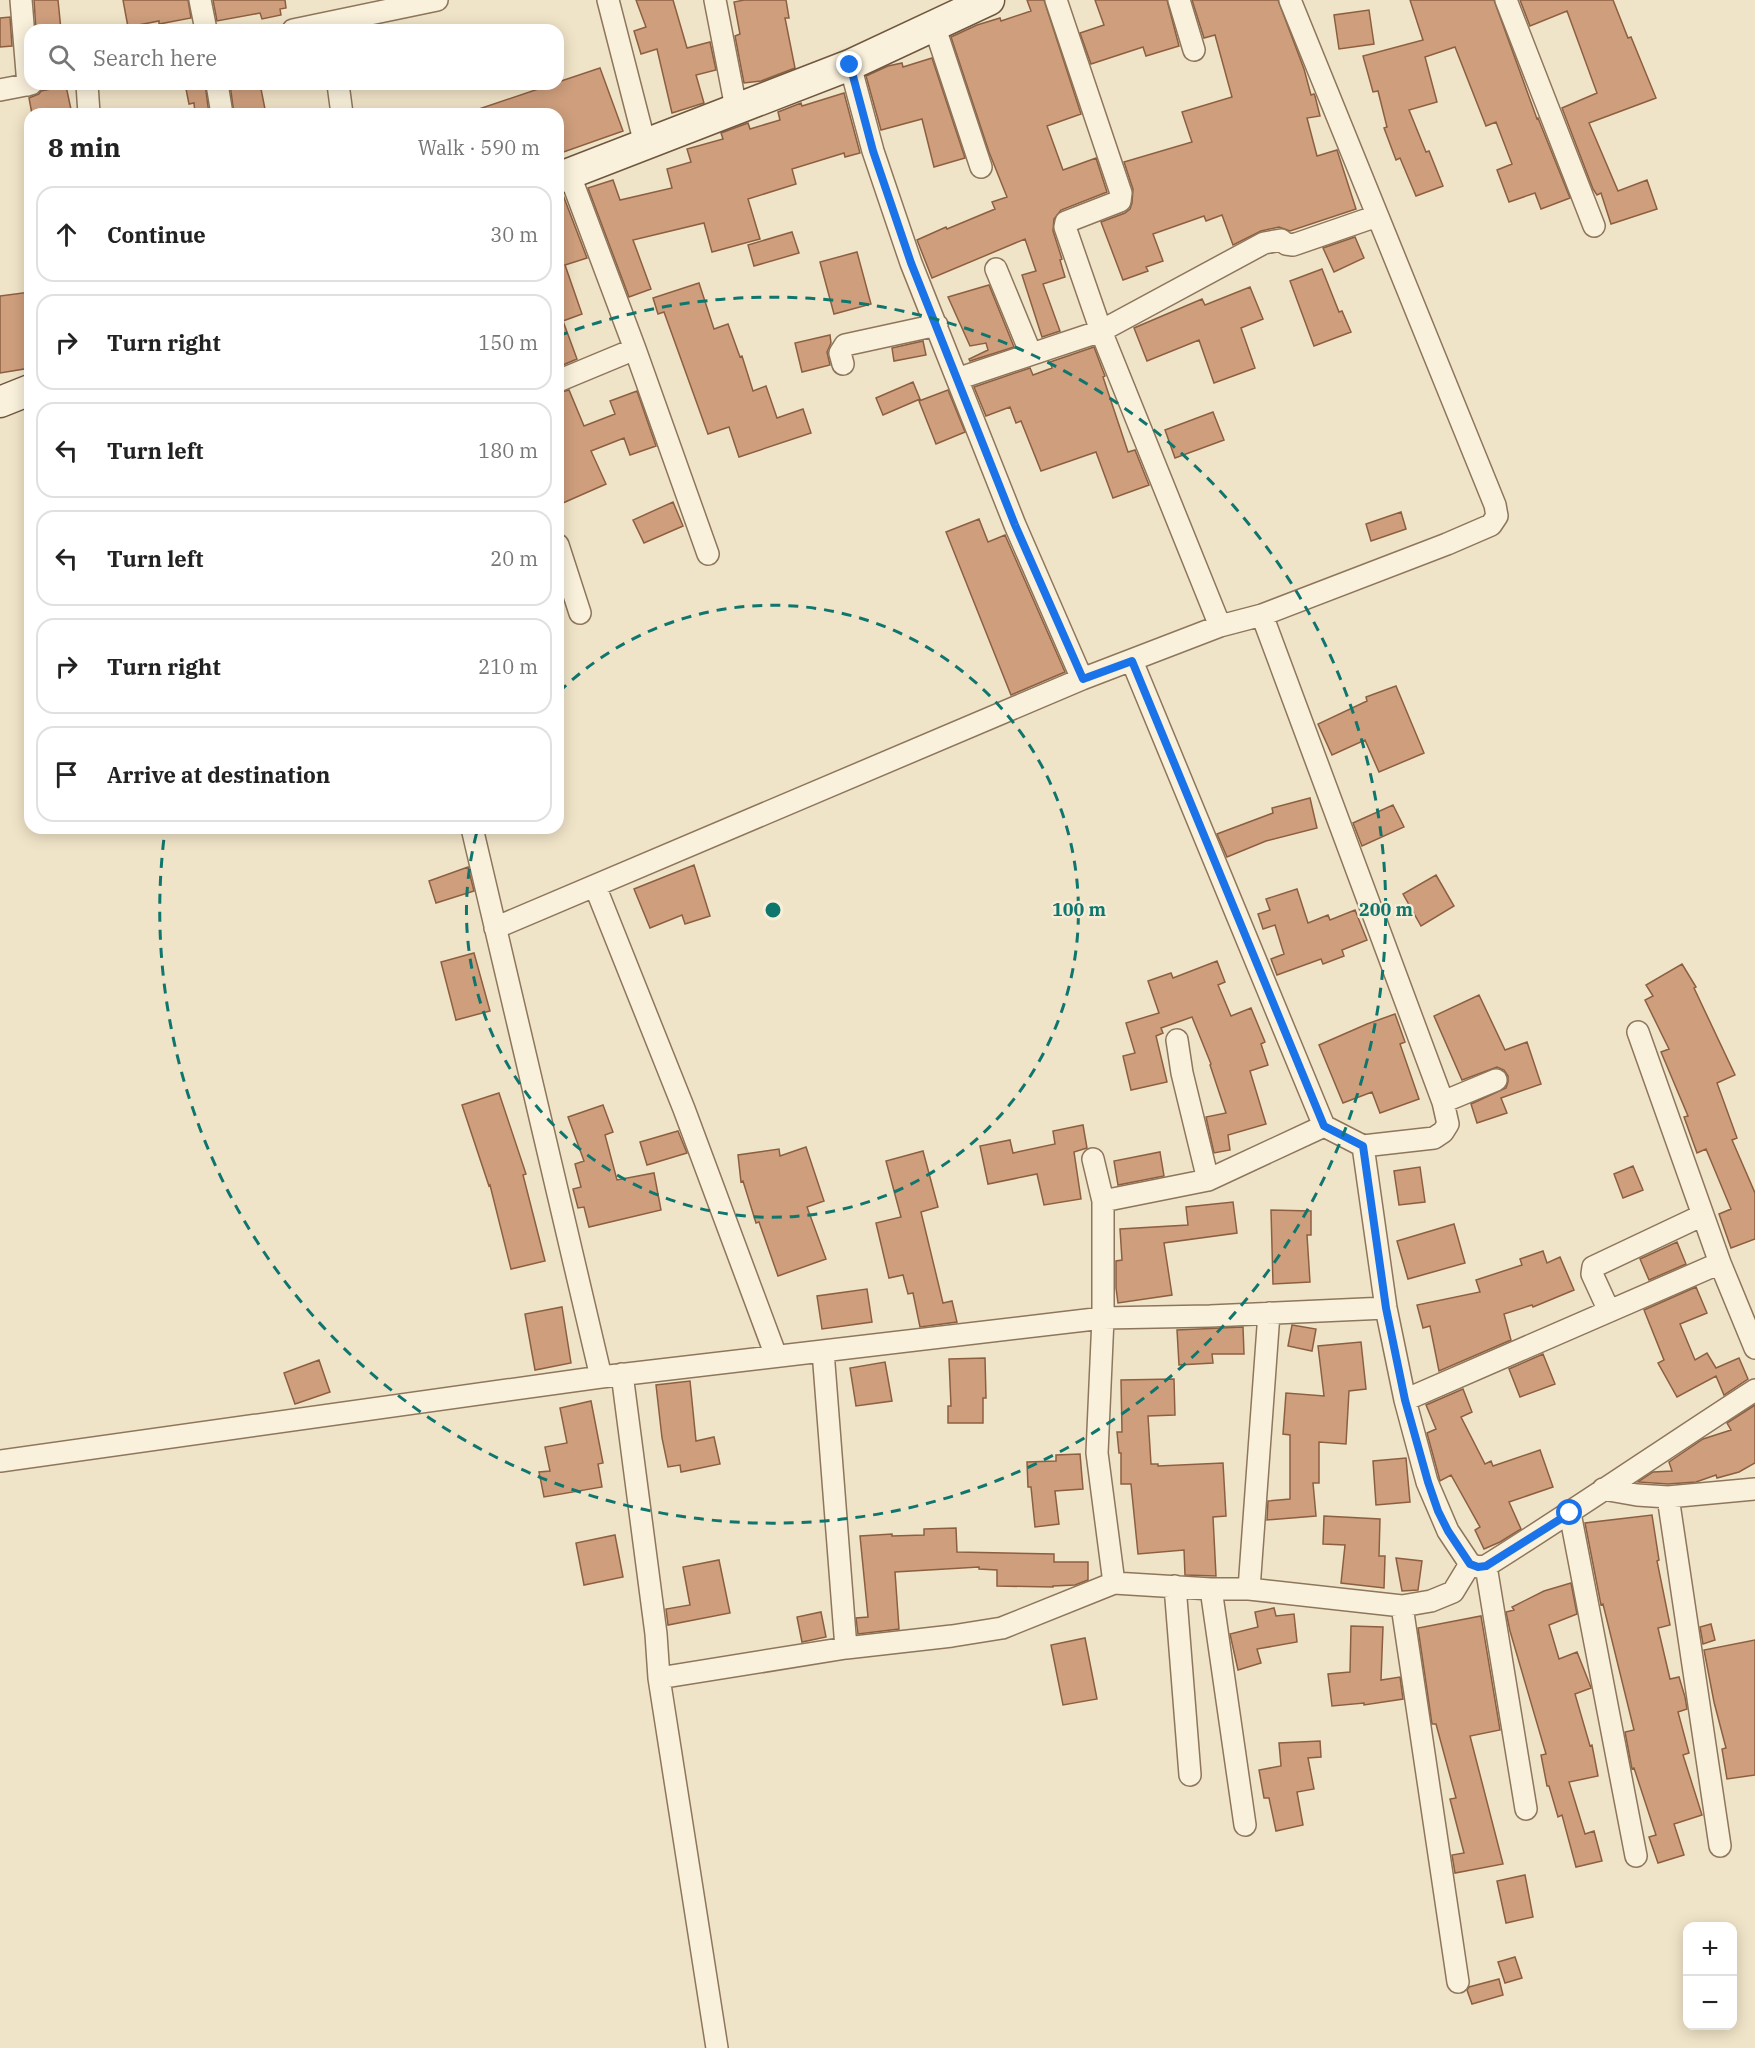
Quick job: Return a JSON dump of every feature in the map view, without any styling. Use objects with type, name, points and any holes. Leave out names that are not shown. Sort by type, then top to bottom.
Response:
[{"type":"street","points":[[21,0],[24,32]]},
{"type":"street","points":[[200,0],[205,24]]},
{"type":"street","points":[[340,24],[437,0]]},
{"type":"street","points":[[608,0],[645,144]]},
{"type":"street","points":[[715,0],[736,108]]},
{"type":"street","points":[[708,554],[635,349],[564,175],[850,65],[989,0]]},
{"type":"street","points":[[1056,0],[1121,193],[1120,201],[1066,222],[1065,227],[1101,332],[1220,626]]},
{"type":"street","points":[[1179,0],[1194,50]]},
{"type":"street","points":[[495,928],[1083,679],[1220,626],[1262,615],[1491,525],[1497,516],[1495,505],[1290,0]]},
{"type":"street","points":[[1506,0],[1594,226]]},
{"type":"street","points":[[934,25],[981,167]]},
{"type":"street","points":[[850,65],[873,151],[904,241],[1015,525],[1083,679]]},
{"type":"street","points":[[0,90],[24,85]]},
{"type":"street","points":[[87,90],[89,108]]},
{"type":"street","points":[[218,90],[221,108]]},
{"type":"street","points":[[339,90],[341,108]]},
{"type":"street","points":[[957,379],[1101,332],[1264,243],[1281,240],[1293,245],[1377,216]]},
{"type":"street","points":[[996,269],[1031,354]]},
{"type":"street","points":[[843,364],[840,353],[845,345],[937,325]]},
{"type":"street","points":[[564,379],[635,349]]},
{"type":"street","points":[[0,402],[24,392]]},
{"type":"street","points":[[564,564],[580,613]]},
{"type":"street","points":[[1132,661],[1324,1126],[1363,1146],[1434,1138],[1443,1132],[1448,1124],[1443,1102],[1262,615]]},
{"type":"street","points":[[473,834],[601,1377]]},
{"type":"street","points":[[595,886],[684,1109],[776,1356]]},
{"type":"street","points":[[1638,1032],[1720,1263],[1755,1348]]},
{"type":"street","points":[[1177,1040],[1182,1073],[1208,1180]]},
{"type":"street","points":[[1443,1102],[1496,1080]]},
{"type":"street","points":[[1103,1201],[1208,1180],[1324,1126]]},
{"type":"street","points":[[1363,1146],[1386,1308],[1405,1400],[1438,1511],[1448,1531],[1478,1565],[1526,1809]]},
{"type":"street","points":[[1093,1159],[1103,1201],[1103,1318],[1097,1453],[1114,1583]]},
{"type":"street","points":[[1609,1311],[1592,1274],[1593,1267],[1703,1215]]},
{"type":"street","points":[[1405,1400],[1720,1263]]},
{"type":"street","points":[[0,1461],[622,1374],[1103,1318],[1386,1308]]},
{"type":"street","points":[[1249,1589],[1269,1313]]},
{"type":"street","points":[[823,1351],[846,1648]]},
{"type":"street","points":[[622,1374],[656,1634],[659,1678],[717,2048]]},
{"type":"street","points":[[659,1678],[846,1648],[1002,1628],[1114,1583],[1249,1589],[1402,1606],[1431,1601],[1453,1592],[1478,1565],[1570,1513],[1755,1390]]},
{"type":"street","points":[[1603,1489],[1637,1496],[1668,1497],[1755,1489]]},
{"type":"street","points":[[1668,1497],[1720,1845]]},
{"type":"street","points":[[1570,1513],[1636,1856]]},
{"type":"street","points":[[1175,1586],[1190,1775]]},
{"type":"street","points":[[1211,1589],[1245,1825]]},
{"type":"street","points":[[1402,1606],[1458,1982]]},
{"type":"building","points":[[34,0],[58,0],[60,24],[36,24]]},
{"type":"building","points":[[123,0],[188,0],[191,18],[159,24],[159,21],[127,24]]},
{"type":"building","points":[[213,0],[285,0],[286,8],[280,9],[281,15],[262,19],[260,13],[217,21]]},
{"type":"building","points":[[636,0],[673,0],[687,48],[710,42],[716,70],[696,75],[704,103],[672,113],[657,49],[641,54],[634,31],[646,27]]},
{"type":"building","points":[[786,0],[789,18],[785,18],[795,68],[761,81],[744,83],[735,36],[740,34],[734,2]]},
{"type":"building","points":[[1027,0],[1044,0],[1081,114],[1047,126],[1063,170],[1096,158],[1107,192],[1061,210],[1054,219],[1053,231],[1065,277],[1043,284],[1060,331],[1042,337],[1022,275],[1036,271],[1025,239],[932,278],[917,240],[995,209],[992,202],[1007,197],[989,152],[951,37],[977,25],[1000,18],[1001,21],[1031,11]]},
{"type":"building","points":[[1095,0],[1167,0],[1179,46],[1146,56],[1143,47],[1091,64],[1080,33],[1104,25]]},
{"type":"building","points":[[1192,0],[1278,0],[1304,69],[1311,95],[1315,96],[1320,116],[1307,118],[1317,156],[1337,150],[1356,209],[1290,231],[1279,227],[1261,231],[1233,245],[1222,215],[1206,221],[1204,216],[1153,234],[1163,261],[1146,267],[1148,271],[1123,280],[1101,222],[1130,209],[1133,189],[1124,162],[1192,142],[1182,112],[1232,97],[1215,35],[1204,38]]},
{"type":"building","points":[[1410,0],[1494,0],[1537,119],[1570,198],[1541,209],[1535,193],[1509,202],[1497,170],[1512,164],[1496,122],[1486,126],[1455,47],[1425,57],[1437,102],[1409,110],[1443,186],[1416,196],[1400,158],[1396,160],[1384,128],[1387,127],[1378,91],[1373,92],[1363,56],[1423,40]]},
{"type":"building","points":[[1520,0],[1613,0],[1656,98],[1589,123],[1618,191],[1647,180],[1657,209],[1611,224],[1601,193],[1597,195],[1593,189],[1562,108],[1597,93],[1567,11],[1530,26]]},
{"type":"building","points":[[1369,10],[1374,44],[1339,49],[1334,15]]},
{"type":"building","points":[[10,17],[12,46],[0,47],[0,18]]},
{"type":"building","points":[[932,58],[965,158],[934,167],[922,119],[881,130],[866,76],[888,66],[902,63],[903,67]]},
{"type":"building","points":[[600,68],[623,131],[564,152],[564,108],[482,108],[535,90],[564,90],[564,80]]},
{"type":"building","points":[[67,90],[71,108],[31,108],[29,98],[41,91]]},
{"type":"building","points":[[186,90],[206,90],[208,108],[194,108],[194,103],[189,104]]},
{"type":"building","points":[[231,90],[261,90],[265,108],[233,108]]},
{"type":"building","points":[[844,93],[860,153],[845,157],[844,153],[792,169],[796,184],[748,199],[760,239],[712,252],[704,223],[633,240],[651,289],[629,297],[588,188],[613,180],[620,200],[672,188],[667,169],[691,162],[687,149],[723,139],[721,133],[748,123],[750,129],[780,120],[778,112],[801,103],[802,106]]},
{"type":"building","points":[[564,198],[587,258],[565,265],[582,314],[564,321]]},
{"type":"building","points":[[792,232],[799,253],[754,266],[748,245]]},
{"type":"building","points":[[1355,237],[1364,258],[1334,272],[1323,248]]},
{"type":"building","points":[[857,252],[871,304],[834,314],[820,262]]},
{"type":"building","points":[[1322,269],[1339,312],[1342,311],[1351,332],[1314,346],[1290,281]]},
{"type":"building","points":[[699,283],[714,329],[728,324],[740,357],[742,356],[753,391],[766,386],[777,418],[803,409],[811,433],[739,457],[729,427],[708,434],[664,312],[658,314],[653,298]]},
{"type":"building","points":[[989,285],[1014,347],[970,361],[969,359],[988,350],[986,343],[970,346],[948,297]]},
{"type":"building","points":[[1250,287],[1263,319],[1241,328],[1255,368],[1214,383],[1199,340],[1147,361],[1134,328],[1202,299],[1205,305]]},
{"type":"building","points":[[24,293],[24,369],[0,373],[0,296]]},
{"type":"building","points":[[564,324],[577,359],[564,364]]},
{"type":"building","points":[[830,335],[831,343],[827,352],[830,365],[802,372],[795,343]]},
{"type":"building","points":[[923,341],[926,355],[894,361],[892,348]]},
{"type":"building","points":[[1094,347],[1128,452],[1135,450],[1149,485],[1113,498],[1096,452],[1041,471],[1021,421],[1016,423],[1010,407],[986,416],[974,387],[1030,368],[1033,375],[1052,368],[1050,362]]},
{"type":"building","points":[[913,382],[920,399],[883,415],[876,398]]},
{"type":"building","points":[[569,390],[584,426],[615,414],[610,401],[637,391],[656,446],[630,455],[624,438],[591,451],[606,484],[564,503],[564,391]]},
{"type":"building","points":[[948,390],[965,432],[936,444],[919,401]]},
{"type":"building","points":[[1213,412],[1224,440],[1175,458],[1165,430]]},
{"type":"building","points":[[673,502],[683,526],[644,543],[633,520]]},
{"type":"building","points":[[1401,512],[1406,529],[1371,541],[1366,524]]},
{"type":"building","points":[[979,519],[988,542],[1005,535],[1065,672],[1011,695],[946,532]]},
{"type":"building","points":[[1396,686],[1424,753],[1379,772],[1365,740],[1332,755],[1318,724],[1367,701],[1366,697]]},
{"type":"building","points":[[1310,798],[1317,828],[1266,841],[1227,857],[1217,834],[1273,813],[1272,808]]},
{"type":"building","points":[[1393,805],[1404,827],[1362,846],[1353,823]]},
{"type":"building","points":[[694,865],[710,916],[685,924],[682,915],[650,928],[634,889]]},
{"type":"building","points":[[468,867],[474,891],[436,903],[429,881]]},
{"type":"building","points":[[1436,875],[1454,906],[1421,926],[1403,894]]},
{"type":"building","points":[[1297,889],[1308,923],[1328,915],[1330,920],[1355,910],[1367,940],[1342,950],[1344,956],[1323,964],[1321,959],[1277,975],[1271,959],[1284,954],[1275,925],[1263,929],[1258,914],[1270,910],[1266,899]]},
{"type":"building","points":[[474,953],[490,1011],[456,1020],[441,962]]},
{"type":"building","points":[[1217,961],[1225,982],[1218,985],[1231,1016],[1251,1008],[1265,1042],[1261,1044],[1268,1065],[1250,1071],[1266,1124],[1228,1135],[1230,1150],[1214,1153],[1206,1117],[1226,1113],[1211,1064],[1192,1017],[1161,1028],[1163,1033],[1156,1036],[1167,1082],[1131,1090],[1123,1056],[1135,1053],[1126,1023],[1159,1013],[1148,981],[1171,973],[1173,978]]},
{"type":"building","points":[[1682,964],[1696,987],[1694,988],[1735,1075],[1717,1083],[1737,1138],[1732,1140],[1755,1193],[1755,1239],[1731,1248],[1719,1214],[1731,1209],[1706,1149],[1697,1153],[1684,1117],[1688,1116],[1661,1052],[1669,1049],[1645,1000],[1653,996],[1646,985]]},
{"type":"building","points":[[1479,995],[1505,1050],[1527,1042],[1541,1084],[1501,1098],[1507,1113],[1477,1123],[1471,1104],[1506,1088],[1508,1076],[1504,1070],[1497,1067],[1462,1080],[1434,1016]]},
{"type":"building","points":[[1395,1014],[1405,1042],[1400,1044],[1419,1099],[1380,1113],[1372,1092],[1343,1103],[1319,1045]]},
{"type":"building","points":[[499,1093],[526,1174],[523,1175],[545,1261],[511,1269],[490,1185],[462,1105]]},
{"type":"building","points":[[603,1105],[613,1132],[605,1135],[617,1180],[654,1173],[661,1210],[589,1227],[584,1207],[578,1208],[573,1189],[581,1187],[575,1164],[584,1161],[568,1117]]},
{"type":"building","points":[[1083,1125],[1087,1148],[1074,1152],[1081,1199],[1044,1205],[1037,1174],[988,1184],[980,1146],[1010,1140],[1013,1153],[1055,1144],[1053,1131]]},
{"type":"building","points":[[678,1131],[687,1153],[647,1165],[640,1142]]},
{"type":"building","points":[[806,1147],[824,1201],[807,1207],[826,1259],[778,1276],[759,1222],[756,1223],[743,1181],[741,1182],[738,1155],[779,1149],[780,1156]]},
{"type":"building","points":[[923,1151],[938,1207],[921,1212],[943,1303],[952,1301],[957,1322],[920,1327],[913,1293],[908,1294],[903,1275],[889,1278],[876,1223],[901,1217],[886,1161]]},
{"type":"building","points":[[1160,1152],[1164,1176],[1118,1185],[1114,1161]]},
{"type":"building","points":[[1633,1166],[1643,1190],[1623,1198],[1614,1174]]},
{"type":"building","points":[[1420,1167],[1425,1202],[1399,1205],[1394,1171]]},
{"type":"building","points":[[1233,1202],[1237,1233],[1164,1243],[1172,1295],[1118,1303],[1116,1261],[1122,1260],[1120,1229],[1188,1225],[1186,1207]]},
{"type":"building","points":[[1271,1210],[1311,1211],[1311,1235],[1307,1235],[1310,1282],[1273,1284]]},
{"type":"building","points":[[1454,1224],[1465,1263],[1408,1279],[1397,1241]]},
{"type":"building","points":[[1677,1242],[1686,1264],[1649,1280],[1640,1259]]},
{"type":"building","points":[[1543,1251],[1547,1263],[1560,1257],[1574,1290],[1533,1307],[1532,1305],[1504,1314],[1511,1340],[1439,1371],[1430,1326],[1423,1328],[1417,1305],[1480,1292],[1476,1280],[1522,1265],[1520,1259]]},
{"type":"building","points":[[1696,1287],[1707,1313],[1680,1324],[1695,1360],[1707,1353],[1716,1368],[1739,1358],[1748,1379],[1724,1395],[1716,1376],[1677,1397],[1658,1363],[1664,1360],[1644,1310]]},
{"type":"building","points":[[867,1289],[872,1322],[822,1329],[817,1296]]},
{"type":"building","points":[[562,1307],[571,1363],[535,1370],[525,1314]]},
{"type":"building","points":[[1292,1325],[1316,1329],[1312,1351],[1288,1346]]},
{"type":"building","points":[[1243,1327],[1244,1354],[1212,1354],[1213,1363],[1179,1365],[1177,1330]]},
{"type":"building","points":[[1361,1342],[1366,1389],[1349,1391],[1346,1444],[1319,1442],[1319,1483],[1313,1483],[1316,1516],[1267,1520],[1268,1501],[1290,1499],[1290,1435],[1283,1434],[1286,1393],[1324,1396],[1318,1346]]},
{"type":"building","points":[[1543,1354],[1555,1384],[1520,1397],[1509,1369]]},
{"type":"building","points":[[985,1358],[986,1398],[983,1398],[983,1423],[948,1423],[948,1406],[951,1406],[949,1359]]},
{"type":"building","points":[[319,1360],[330,1392],[295,1404],[284,1373]]},
{"type":"building","points":[[885,1362],[892,1401],[856,1406],[850,1368]]},
{"type":"building","points":[[1174,1379],[1175,1415],[1148,1416],[1151,1464],[1158,1464],[1158,1466],[1223,1463],[1226,1516],[1213,1517],[1216,1576],[1185,1575],[1184,1550],[1138,1554],[1131,1484],[1121,1484],[1121,1453],[1119,1453],[1117,1432],[1122,1432],[1121,1380]]},
{"type":"building","points":[[690,1381],[696,1441],[714,1437],[720,1464],[681,1472],[680,1465],[668,1467],[656,1385]]},
{"type":"building","points":[[1463,1389],[1472,1412],[1461,1417],[1485,1464],[1491,1461],[1493,1466],[1540,1450],[1553,1487],[1509,1502],[1521,1529],[1484,1549],[1475,1530],[1480,1527],[1451,1475],[1440,1481],[1427,1433],[1436,1429],[1426,1405]]},
{"type":"building","points":[[591,1401],[603,1463],[598,1464],[602,1487],[544,1497],[539,1472],[550,1471],[545,1447],[567,1443],[560,1408]]},
{"type":"building","points":[[1755,1405],[1755,1463],[1739,1472],[1717,1478],[1716,1475],[1696,1482],[1668,1484],[1638,1482],[1653,1472],[1672,1471],[1669,1462],[1703,1439],[1731,1430],[1727,1423]]},
{"type":"building","points":[[1080,1454],[1083,1489],[1055,1491],[1059,1524],[1035,1527],[1031,1487],[1028,1487],[1027,1462],[1056,1461],[1056,1455]]},
{"type":"building","points":[[1406,1458],[1410,1502],[1376,1505],[1373,1461]]},
{"type":"building","points":[[1652,1515],[1659,1560],[1657,1561],[1670,1625],[1658,1628],[1670,1679],[1679,1677],[1685,1697],[1687,1709],[1678,1712],[1689,1753],[1683,1755],[1702,1815],[1674,1824],[1684,1855],[1658,1863],[1649,1837],[1656,1835],[1634,1768],[1632,1769],[1625,1732],[1634,1730],[1603,1604],[1601,1605],[1585,1523]]},
{"type":"building","points":[[1324,1516],[1380,1519],[1379,1556],[1385,1556],[1384,1588],[1341,1583],[1345,1545],[1323,1544]]},
{"type":"building","points":[[956,1528],[957,1552],[1054,1554],[1054,1562],[1088,1562],[1088,1580],[1075,1585],[1053,1587],[997,1586],[997,1570],[979,1569],[979,1567],[895,1572],[899,1629],[858,1634],[856,1618],[868,1617],[860,1536],[924,1535],[924,1529]]},
{"type":"building","points":[[615,1535],[623,1577],[584,1585],[576,1543]]},
{"type":"building","points":[[1396,1558],[1422,1561],[1418,1590],[1402,1591]]},
{"type":"building","points":[[719,1560],[730,1613],[668,1625],[666,1609],[690,1605],[683,1567]]},
{"type":"building","points":[[1571,1583],[1577,1614],[1549,1625],[1559,1659],[1577,1652],[1591,1688],[1575,1694],[1590,1746],[1592,1745],[1598,1776],[1569,1782],[1585,1834],[1594,1831],[1602,1861],[1576,1867],[1562,1815],[1558,1817],[1549,1786],[1547,1786],[1541,1755],[1546,1754],[1506,1612],[1514,1610],[1512,1607],[1544,1591]]},
{"type":"building","points":[[1274,1608],[1276,1616],[1294,1614],[1297,1642],[1257,1649],[1261,1663],[1238,1670],[1230,1634],[1258,1627],[1255,1612]]},
{"type":"building","points":[[821,1612],[826,1637],[802,1642],[797,1617]]},
{"type":"building","points":[[1481,1616],[1500,1730],[1470,1736],[1503,1864],[1455,1873],[1452,1855],[1464,1853],[1450,1799],[1456,1798],[1436,1724],[1432,1724],[1418,1628]]},
{"type":"building","points":[[1711,1624],[1715,1640],[1703,1644],[1700,1627]]},
{"type":"building","points":[[1351,1626],[1383,1627],[1381,1680],[1400,1677],[1403,1699],[1364,1705],[1364,1703],[1332,1706],[1328,1674],[1350,1672]]},
{"type":"building","points":[[1085,1638],[1097,1699],[1063,1705],[1051,1645]]},
{"type":"building","points":[[1755,1640],[1755,1775],[1727,1779],[1722,1749],[1726,1748],[1704,1650]]},
{"type":"building","points":[[1320,1741],[1321,1757],[1308,1758],[1314,1789],[1297,1792],[1303,1825],[1276,1831],[1269,1798],[1264,1798],[1259,1770],[1281,1766],[1279,1743]]},
{"type":"building","points":[[1525,1875],[1533,1917],[1506,1923],[1497,1881]]},
{"type":"building","points":[[1515,1957],[1522,1978],[1505,1983],[1498,1962]]},
{"type":"building","points":[[1499,1979],[1503,1995],[1472,2004],[1467,1990],[1469,1987]]},
{"type":"route","points":[[850,65],[873,151],[911,263],[1015,525],[1083,679],[1132,661],[1324,1126],[1363,1146],[1386,1308],[1405,1400],[1438,1511],[1470,1564],[1478,1567],[1486,1566],[1570,1513]]}]
